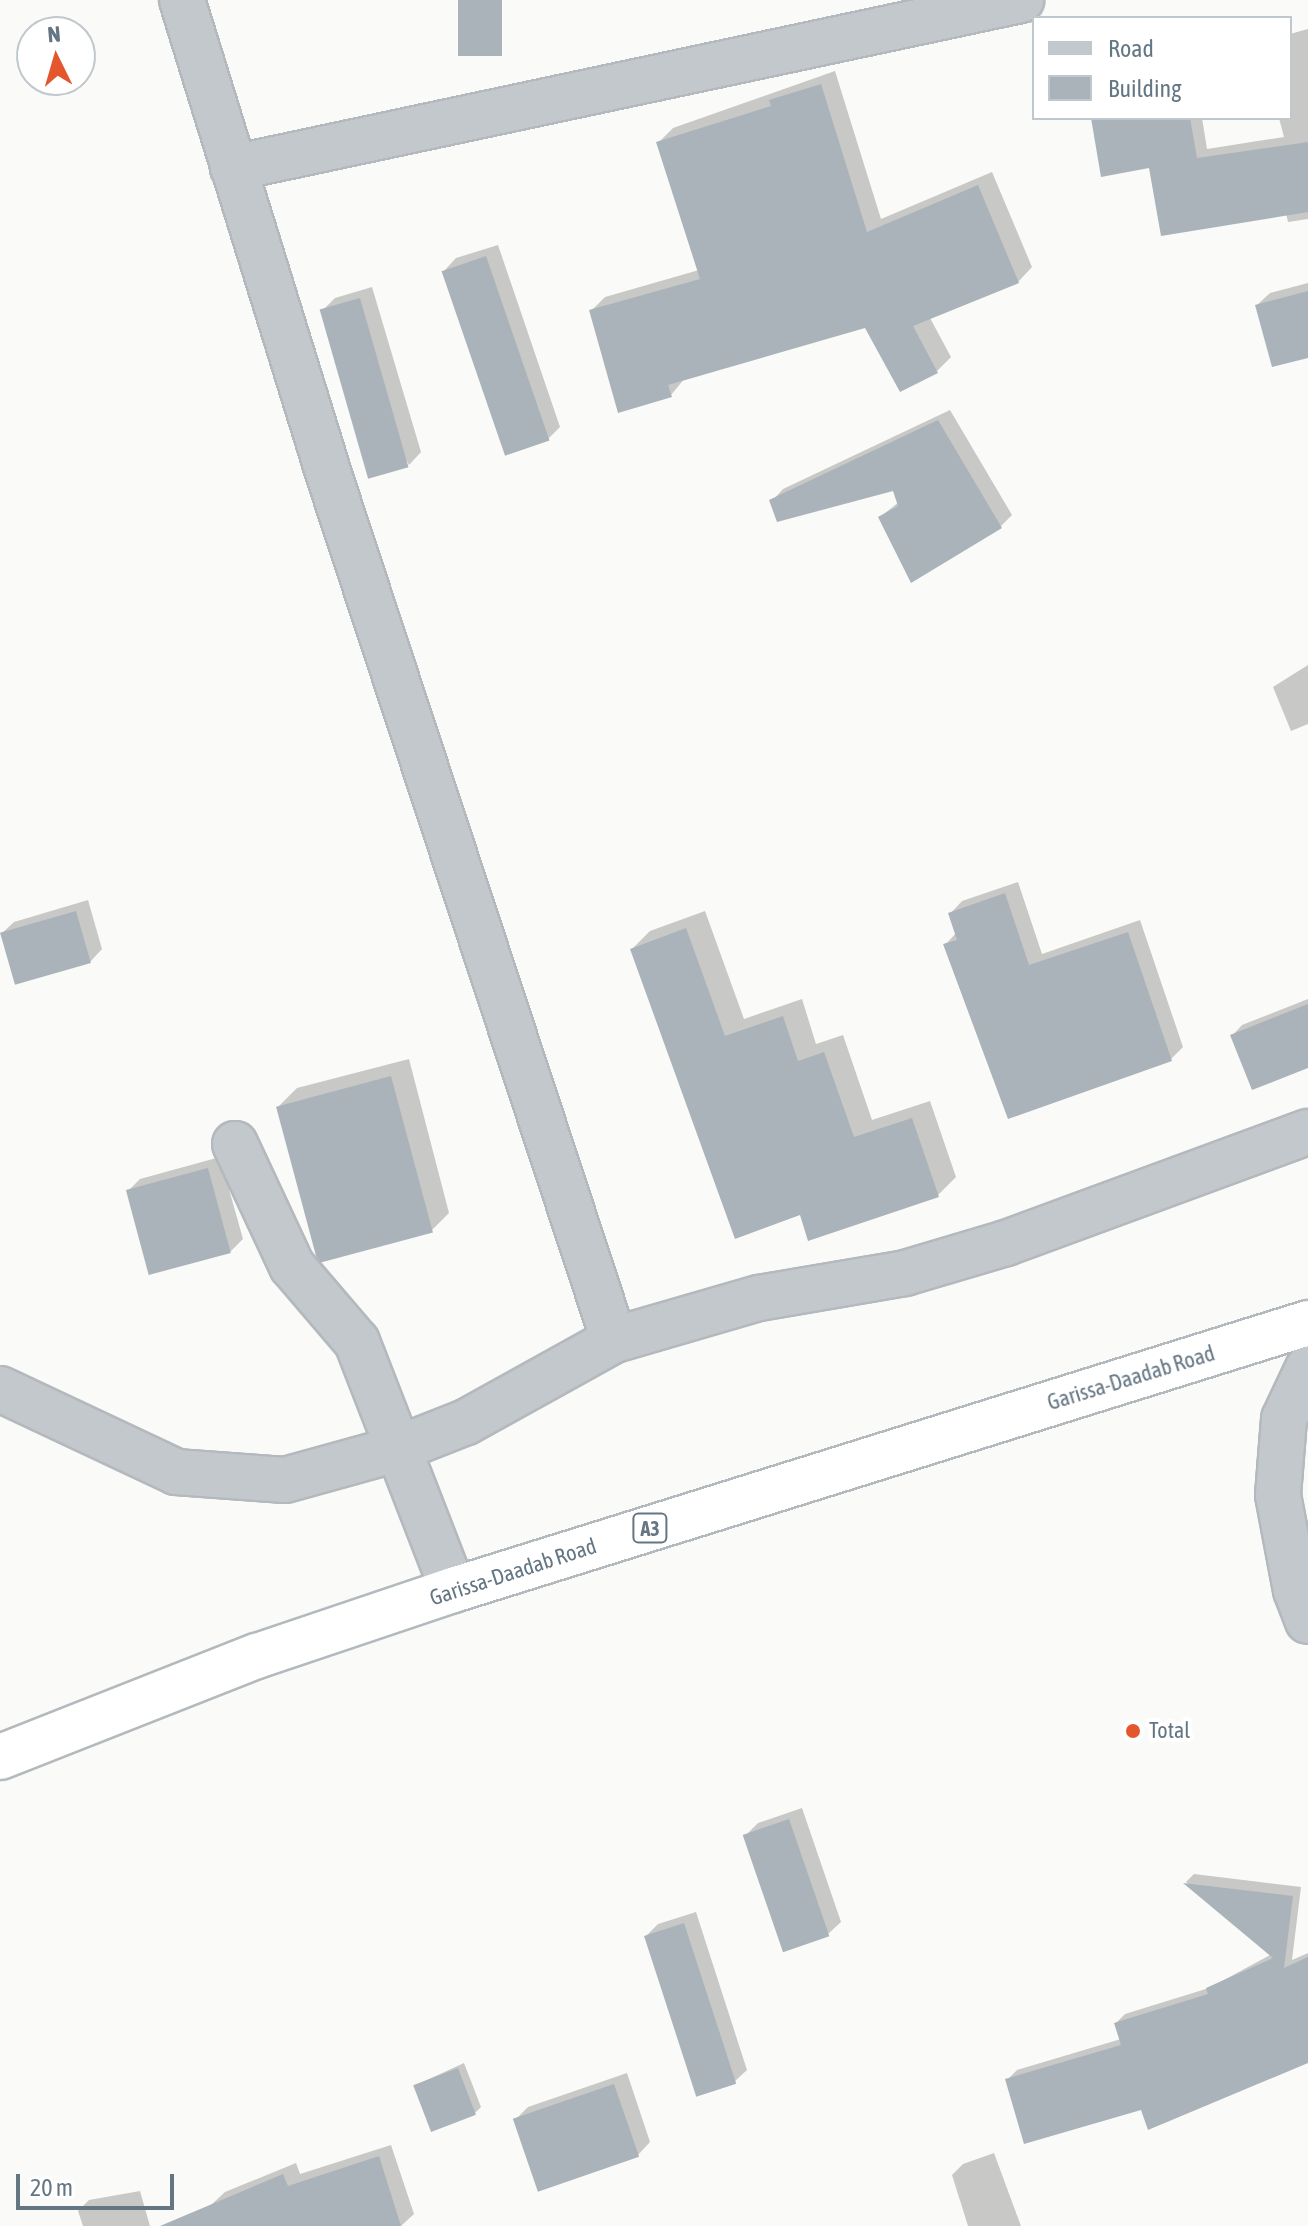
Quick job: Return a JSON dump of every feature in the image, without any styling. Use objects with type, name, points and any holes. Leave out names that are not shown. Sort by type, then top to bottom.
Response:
[{"type":"highway","name":"Garissa-Daadab Road","points":[[0,1757],[257,1656],[453,1590],[1308,1323]]},
{"type":"street","points":[[182,0],[472,919],[614,1340]]},
{"type":"street","points":[[233,168],[1021,0]]},
{"type":"street","points":[[0,1389],[176,1472],[285,1480],[400,1448],[466,1422],[614,1340],[759,1298],[905,1273],[1006,1243],[1308,1132]]},
{"type":"street","points":[[235,1144],[292,1266],[357,1342],[453,1590]]},
{"type":"street","points":[[1308,1368],[1284,1419],[1278,1495],[1296,1590],[1308,1621]]},
{"type":"building","points":[[458,0],[502,0],[502,56],[458,56]]},
{"type":"building","points":[[821,84],[867,232],[978,185],[1019,283],[913,326],[938,373],[900,392],[865,328],[668,385],[672,397],[618,413],[589,310],[700,279],[656,142],[771,106],[769,100]]},
{"type":"building","points":[[1091,120],[1190,120],[1197,158],[1308,142],[1308,212],[1161,236],[1149,168],[1101,177]]},
{"type":"building","points":[[486,256],[549,440],[505,456],[442,271]]},
{"type":"building","points":[[1308,291],[1308,358],[1272,367],[1255,305]]},
{"type":"building","points":[[360,298],[409,467],[368,479],[320,310]]},
{"type":"building","points":[[938,420],[1002,528],[911,583],[878,517],[898,506],[893,491],[777,522],[769,500]]},
{"type":"building","points":[[1005,893],[1029,965],[1128,932],[1172,1061],[1008,1119],[943,944],[957,940],[948,913]]},
{"type":"building","points":[[76,911],[91,963],[15,985],[0,933]]},
{"type":"building","points":[[686,928],[725,1036],[783,1016],[798,1061],[824,1052],[854,1137],[912,1118],[939,1197],[808,1241],[800,1215],[735,1239],[630,949]]},
{"type":"building","points":[[1308,1004],[1308,1068],[1252,1090],[1230,1035]]},
{"type":"building","points":[[391,1076],[433,1232],[318,1263],[276,1107]]},
{"type":"building","points":[[208,1168],[231,1253],[149,1275],[126,1190]]},
{"type":"building","points":[[789,1819],[829,1936],[783,1952],[743,1835]]},
{"type":"building","points":[[1183,1883],[1293,1896],[1284,1968],[1308,1957],[1308,2063],[1148,2130],[1141,2110],[1024,2144],[1005,2079],[1121,2045],[1114,2023],[1208,1994],[1206,1988],[1273,1958]]},
{"type":"building","points":[[684,1923],[736,2084],[696,2097],[644,1936]]},
{"type":"building","points":[[458,2068],[476,2115],[431,2132],[413,2085]]},
{"type":"building","points":[[614,2084],[639,2157],[538,2192],[513,2119]]},
{"type":"building","points":[[379,2156],[401,2226],[160,2226],[283,2174],[288,2186]]},
{"type":"place","name":"Total","points":[[1133,1731]]}]
